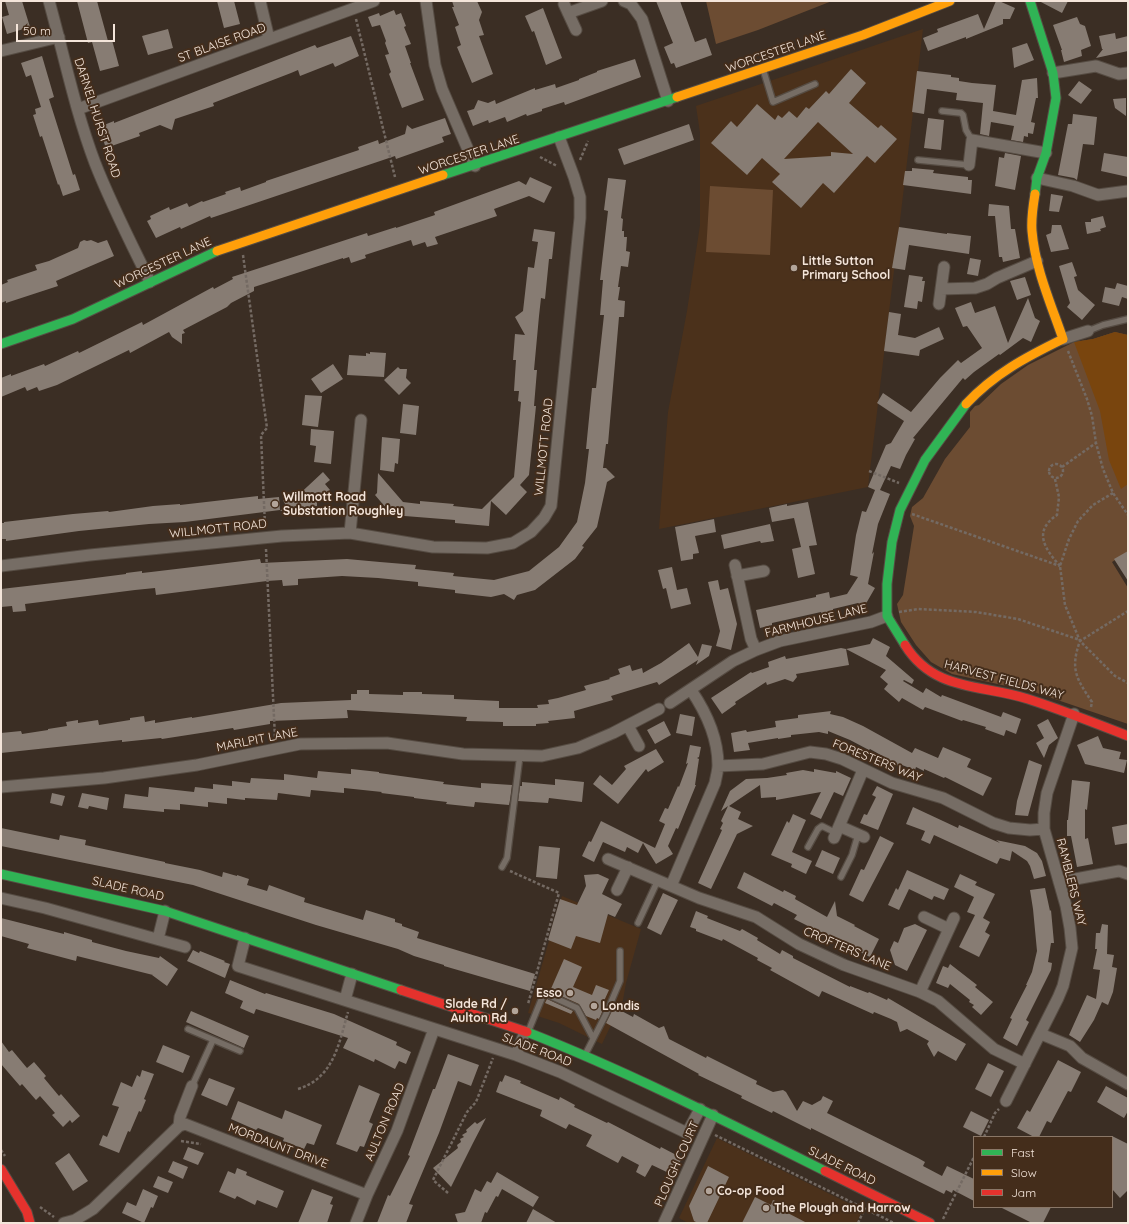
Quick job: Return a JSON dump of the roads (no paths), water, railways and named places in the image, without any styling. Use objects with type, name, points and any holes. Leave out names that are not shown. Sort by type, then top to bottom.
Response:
[{"type":"street","name":"DARNEL HURST ROAD","points":[[49,1],[78,109],[95,162],[115,211],[150,282]]},
{"type":"street","points":[[260,1],[269,39]]},
{"type":"street","name":"ST BLAISE ROAD","points":[[78,109],[374,1]]},
{"type":"street","points":[[426,1],[435,65],[442,89],[475,166]]},
{"type":"street","points":[[576,30],[566,8],[602,1]]},
{"type":"street","points":[[624,1],[631,4],[642,19],[668,101]]},
{"type":"street","name":"WORCESTER LANE","points":[[1,344],[73,319],[214,252],[475,166],[863,35],[950,1]]},
{"type":"street","points":[[1030,1],[1053,73],[1056,98],[1046,153],[1037,178],[1032,216],[1032,231],[1037,261],[1063,339]]},
{"type":"street","points":[[1,51],[59,37]]},
{"type":"street","points":[[1053,73],[1096,66],[1119,74],[1128,73]]},
{"type":"street","name":"WILLMOTT ROAD","points":[[1,566],[90,555],[265,537],[350,534],[433,547],[487,548],[513,543],[531,532],[544,518],[551,506],[580,218],[580,198],[559,137]]},
{"type":"street","points":[[969,165],[972,140],[1046,153]]},
{"type":"street","points":[[1037,178],[1073,186],[1098,195],[1128,191]]},
{"type":"street","points":[[941,289],[975,288],[1037,261]]},
{"type":"street","points":[[939,304],[944,267]]},
{"type":"street","points":[[887,616],[887,584],[892,542],[900,510],[925,460],[941,437],[961,409],[980,390],[1002,372],[1025,358],[1063,339],[1088,331]]},
{"type":"street","points":[[350,534],[361,420]]},
{"type":"street","points":[[756,650],[751,639],[736,571],[764,571]]},
{"type":"street","name":"FARMHOUSE LANE","points":[[670,703],[734,661],[756,650],[780,641],[871,622],[887,616]]},
{"type":"street","name":"HARVEST FIELDS WAY","points":[[887,616],[906,647],[920,663],[935,675],[950,682],[1026,698],[1088,719],[1128,736]]},
{"type":"street","points":[[671,886],[715,783],[718,766],[716,746],[712,730],[702,706],[690,690]]},
{"type":"street","name":"MARLPIT LANE","points":[[1,787],[104,778],[197,765],[300,744],[387,744],[463,754],[542,756],[578,748],[628,726],[659,709]]},
{"type":"street","name":"RAMBLERS WAY","points":[[1006,1101],[1041,1034],[1063,986],[1072,948],[1070,928],[1044,829],[1044,813],[1047,792],[1074,714]]},
{"type":"street","points":[[628,726],[639,746]]},
{"type":"street","name":"FORESTERS WAY","points":[[718,766],[763,764],[810,752],[826,754],[842,759],[892,783],[943,798],[993,824],[1008,828],[1030,830],[1044,829]]},
{"type":"street","points":[[861,836],[836,832],[863,770]]},
{"type":"street","name":"CROFTERS LANE","points":[[608,859],[699,898],[756,917],[799,944],[844,965],[920,992],[938,1001],[994,1048],[1025,1064]]},
{"type":"street","points":[[617,890],[628,868]]},
{"type":"street","points":[[1059,882],[1119,871],[1128,874]]},
{"type":"street","name":"SLADE ROAD","points":[[1,874],[165,910],[527,1032],[606,1064],[713,1115],[930,1223]]},
{"type":"street","points":[[1,898],[45,908],[185,947]]},
{"type":"street","points":[[158,939],[165,910]]},
{"type":"street","points":[[924,917],[949,929]]},
{"type":"street","points":[[920,992],[954,918]]},
{"type":"street","name":"SLADE ROAD","points":[[246,938],[238,966],[516,1055],[560,1072],[687,1133],[700,1109]]},
{"type":"street","points":[[348,1001],[352,974]]},
{"type":"street","name":"AULTON ROAD","points":[[356,1223],[367,1195],[397,1131],[434,1028]]},
{"type":"street","points":[[516,1055],[527,1032]]},
{"type":"street","points":[[1041,1034],[1070,1046],[1082,1058],[1128,1084]]},
{"type":"street","points":[[64,1223],[75,1220],[92,1208],[180,1126],[180,1117],[192,1086]]},
{"type":"street","name":"PLOUGH COURT","points":[[664,1223],[713,1115]]},
{"type":"street","name":"MORDAUNT DRIVE","points":[[180,1126],[185,1124],[189,1125],[367,1195]]},
{"type":"street","points":[[1,1168],[27,1212],[30,1223]]},
{"type":"lane","points":[[763,69],[773,102],[815,84]]},
{"type":"lane","points":[[942,111],[961,113],[963,115],[966,130],[972,140]]},
{"type":"lane","points":[[918,160],[969,165]]},
{"type":"lane","points":[[1088,331],[1103,325],[1128,319]]},
{"type":"lane","points":[[502,867],[507,858],[520,755]]},
{"type":"lane","points":[[808,847],[818,829],[822,826],[836,832]]},
{"type":"lane","points":[[841,877],[861,836]]},
{"type":"lane","points":[[638,924],[653,878]]},
{"type":"lane","points":[[585,1055],[606,1014],[620,981],[620,951]]},
{"type":"lane","points":[[527,1032],[544,993],[577,1008],[593,1038]]},
{"type":"lane","points":[[188,1029],[240,1051]]},
{"type":"lane","points":[[192,1086],[213,1040]]},
{"type":"place","name":"Little Sutton Primary School","points":[[794,268]]},
{"type":"place","name":"Willmott Road Substation Roughley","points":[[275,504]]},
{"type":"place","name":"Esso","points":[[570,993]]},
{"type":"place","name":"Londis","points":[[594,1006]]},
{"type":"place","name":"Slade Rd / Aulton Rd","points":[[515,1011]]},
{"type":"place","name":"Co-op Food","points":[[709,1191]]},
{"type":"place","name":"The Plough and Harrow","points":[[766,1208]]}]
